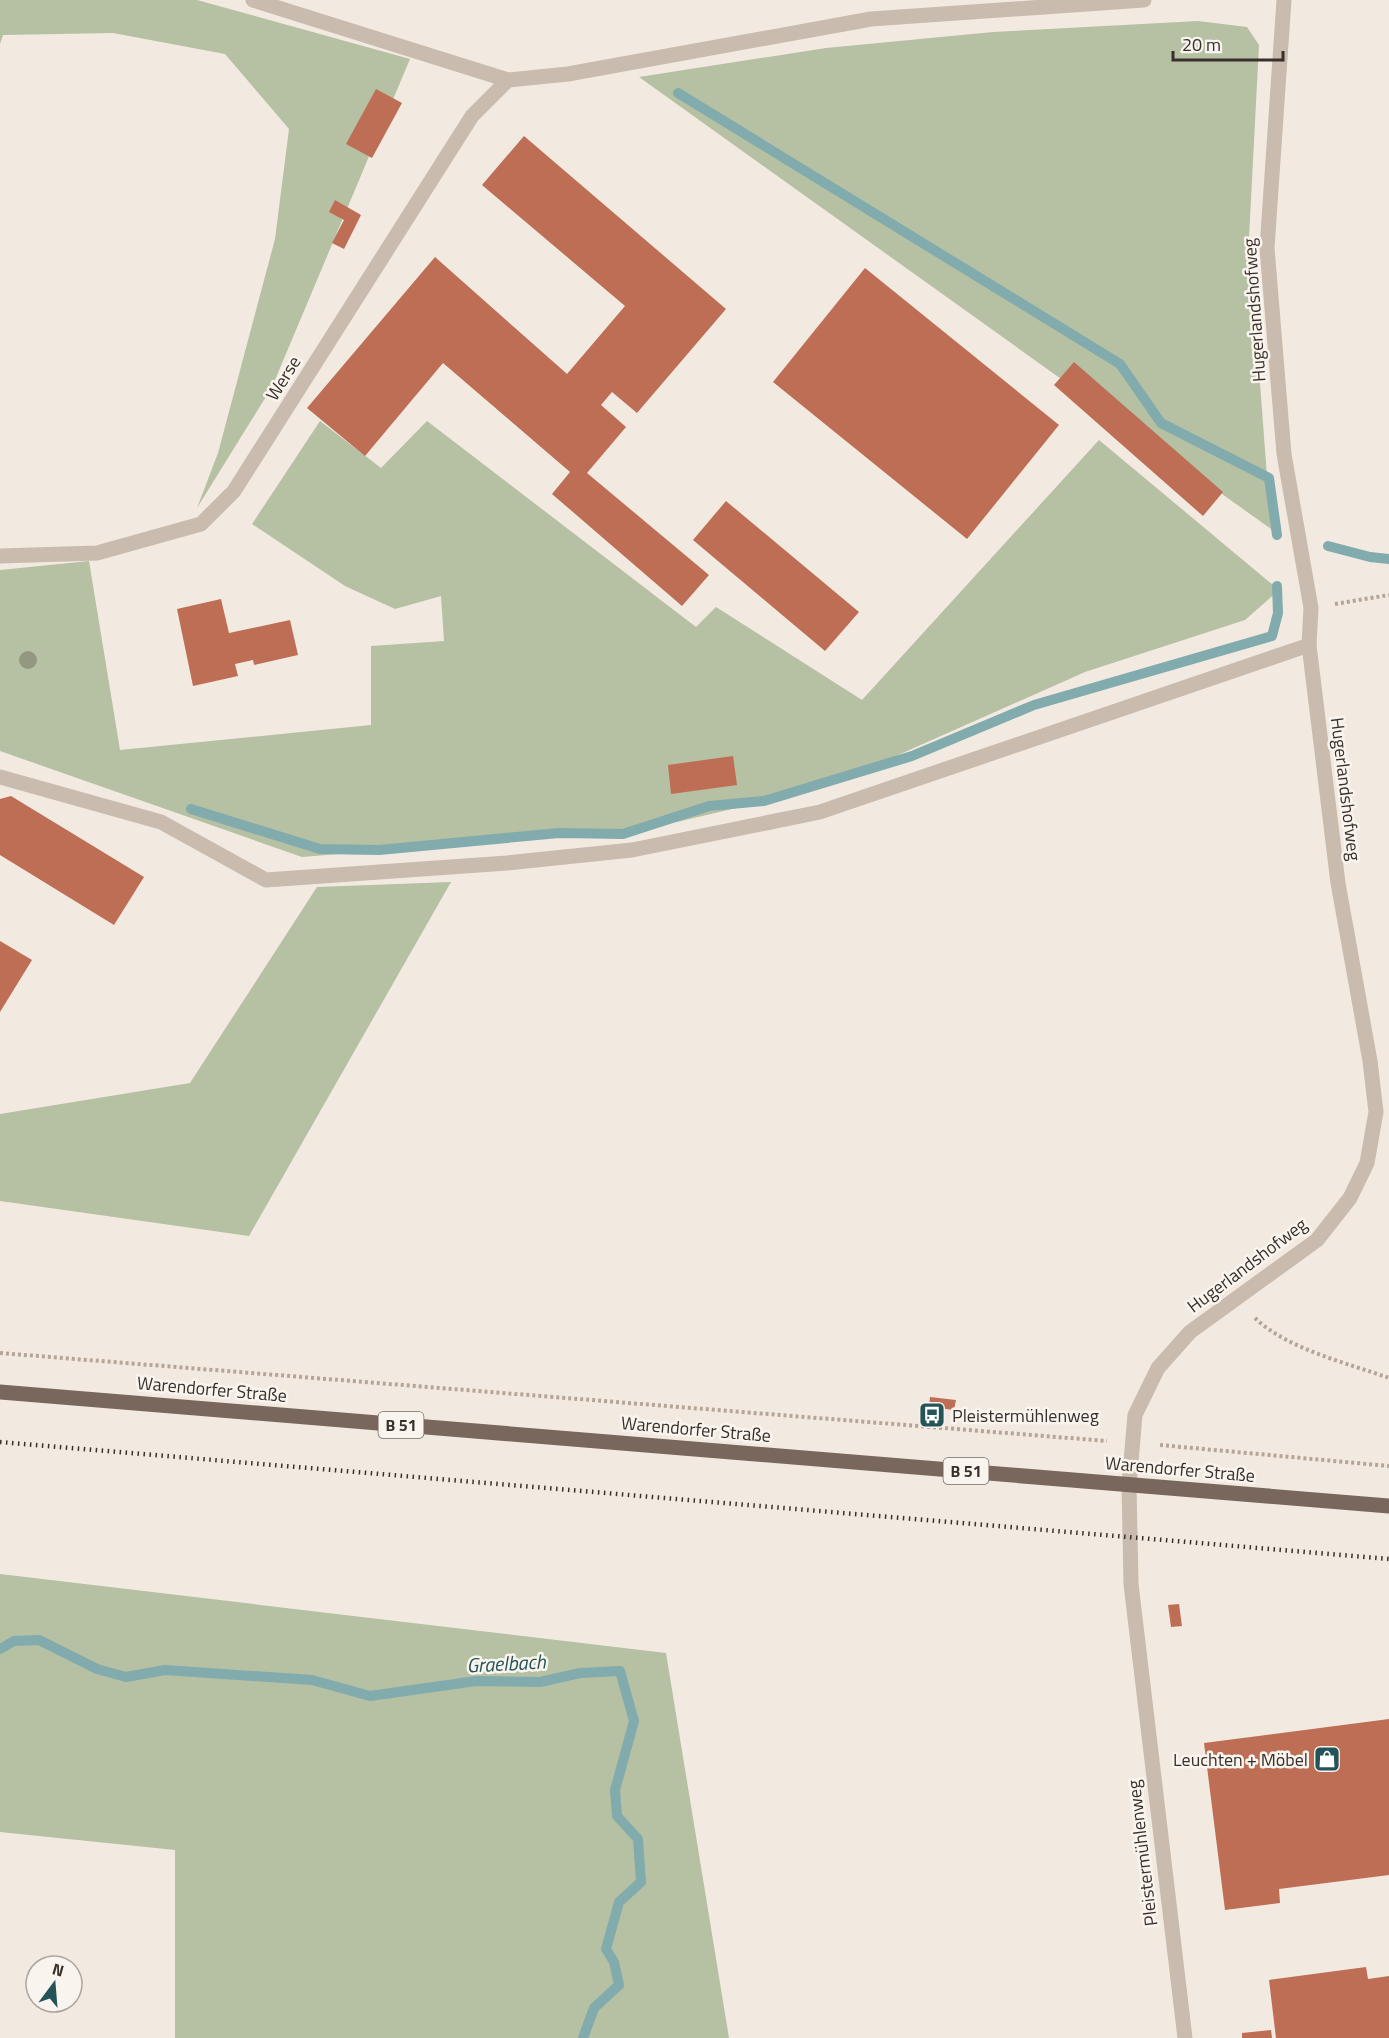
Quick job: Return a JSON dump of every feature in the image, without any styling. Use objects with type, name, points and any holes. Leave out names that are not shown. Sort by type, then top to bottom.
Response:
[{"type":"main road","name":"Warendorfer Straße","points":[[0,1392],[1389,1506]]},
{"type":"street","points":[[253,0],[508,80],[568,74],[871,19],[1144,0]]},
{"type":"street","name":"Hugerlandshofweg","points":[[1129,1485],[1135,1415],[1158,1368],[1190,1332],[1317,1240],[1350,1198],[1367,1163],[1376,1112],[1370,1061],[1338,884],[1309,645],[1311,608],[1284,454],[1267,248],[1284,0]]},
{"type":"street","name":"Werse","points":[[0,556],[97,553],[201,524],[234,491],[472,116],[508,80]]},
{"type":"street","points":[[0,777],[161,822],[266,880],[507,863],[620,852],[820,812],[1309,645]]},
{"type":"street","name":"Pleistermühlenweg","points":[[1129,1485],[1131,1584],[1185,2038]]},
{"type":"path","points":[[1311,608],[1389,596]]},
{"type":"path","points":[[1235,1299],[1264,1327],[1312,1351],[1389,1378]]},
{"type":"path","points":[[0,1353],[1132,1443],[1389,1466]]},
{"type":"green space","points":[[0,0],[197,0],[410,59],[272,387],[197,508],[218,453],[275,239],[289,129],[225,54],[113,33],[3,35],[0,44]]},
{"type":"green space","points":[[1198,21],[1247,27],[1259,45],[1249,238],[1271,529],[639,77],[826,48],[993,32]]},
{"type":"green space","points":[[320,421],[381,468],[427,421],[696,627],[716,607],[862,700],[1099,440],[1279,590],[1245,620],[1085,672],[826,787],[647,829],[302,857],[0,751],[0,570],[89,561],[120,750],[371,725],[371,646],[444,641],[441,596],[395,609],[345,586],[252,524]]},
{"type":"green space","points":[[451,882],[249,1236],[0,1201],[0,1114],[190,1083],[317,887]]},
{"type":"green space","points":[[0,1574],[666,1653],[729,2038],[175,2038],[175,1850],[0,1832]]},
{"type":"building","points":[[376,89],[402,103],[372,158],[346,144]]},
{"type":"building","points":[[524,136],[726,309],[637,413],[612,392],[601,405],[626,427],[587,473],[709,575],[682,606],[552,494],[570,472],[443,363],[365,456],[307,408],[435,257],[567,374],[625,306],[482,185]]},
{"type":"building","points":[[335,200],[361,215],[344,249],[332,243],[344,220],[329,212]]},
{"type":"building","points":[[865,268],[1059,425],[967,539],[773,382]]},
{"type":"building","points":[[1074,362],[1223,492],[1203,516],[1054,385]]},
{"type":"building","points":[[726,501],[859,612],[825,651],[693,540]]},
{"type":"building","points":[[221,599],[229,633],[290,620],[298,655],[254,665],[253,660],[235,664],[238,676],[193,686],[177,609]]},
{"type":"building","points":[[733,756],[737,785],[671,794],[668,765]]},
{"type":"building","points":[[11,796],[144,877],[114,925],[0,855],[0,799]]},
{"type":"building","points":[[0,941],[32,960],[0,1012]]},
{"type":"building","points":[[930,1397],[956,1400],[954,1410],[929,1407]]},
{"type":"building","points":[[1179,1604],[1182,1626],[1171,1627],[1168,1605]]},
{"type":"building","points":[[1389,1719],[1389,1875],[1279,1889],[1280,1903],[1225,1910],[1204,1743]]},
{"type":"building","points":[[1366,1967],[1368,1979],[1389,1976],[1389,2038],[1276,2038],[1269,1980]]},
{"type":"building","points":[[1271,2030],[1272,2038],[1242,2038],[1242,2033]]},
{"type":"waterway","points":[[678,93],[1120,364],[1161,423],[1269,478],[1277,535]]},
{"type":"waterway","points":[[1328,546],[1370,557],[1389,559]]},
{"type":"waterway","points":[[191,809],[320,849],[379,850],[559,833],[623,834],[709,806],[764,801],[912,756],[1034,705],[1272,636],[1278,613],[1277,586]]},
{"type":"waterway","name":"Graelbach","points":[[0,1649],[14,1641],[39,1640],[97,1669],[126,1677],[165,1670],[312,1680],[370,1696],[476,1681],[540,1682],[580,1673],[620,1671],[634,1721],[615,1790],[617,1816],[638,1839],[641,1882],[619,1902],[606,1949],[614,1962],[619,1985],[594,2008],[583,2038]]},
{"type":"railway","points":[[0,1442],[1389,1559]]},
{"type":"place","name":"Pleistermühlenweg","points":[[932,1415]]},
{"type":"place","name":"Leuchten + Möbel","points":[[1327,1759]]}]
